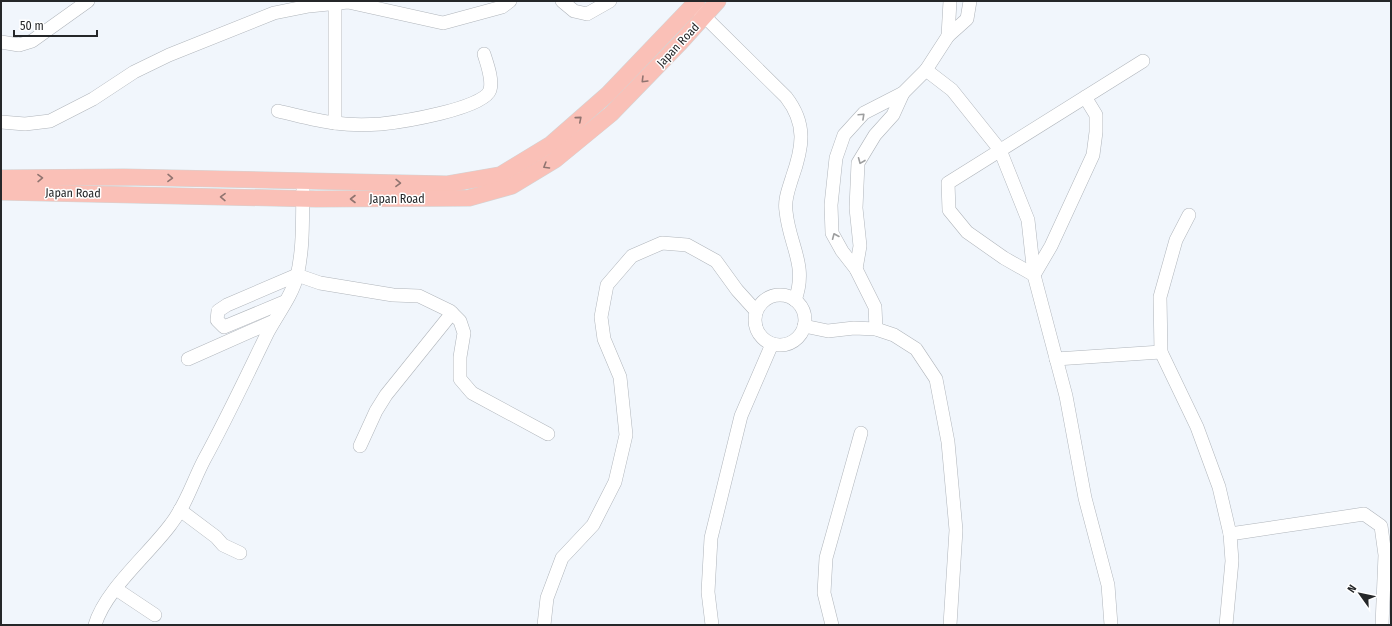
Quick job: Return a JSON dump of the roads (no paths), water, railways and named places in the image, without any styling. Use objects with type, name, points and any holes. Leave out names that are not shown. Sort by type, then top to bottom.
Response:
[{"type":"main road","name":"Japan Road","points":[[1,192],[303,199],[469,198],[512,186],[555,160],[611,114],[718,1]]},
{"type":"main road","name":"Japan Road","points":[[1,178],[124,177],[448,184],[500,175],[551,144],[608,94],[695,3]]},
{"type":"street","points":[[1,42],[19,45],[32,41],[88,1]]},
{"type":"street","points":[[1,122],[25,124],[50,122],[93,99],[134,72],[169,55],[274,13],[309,6],[348,2],[390,6],[415,18],[443,23],[502,7],[510,1]]},
{"type":"street","points":[[562,1],[574,11],[587,14],[610,1]]},
{"type":"street","points":[[948,36],[950,1]]},
{"type":"street","points":[[876,329],[875,307],[856,269],[842,251],[832,233],[831,205],[836,158],[844,135],[864,113],[903,93],[926,70],[948,36],[967,19],[970,1]]},
{"type":"street","points":[[335,3],[335,123]]},
{"type":"street","points":[[695,3],[704,16],[786,97],[796,110],[801,127],[802,141],[788,189],[785,209],[791,238],[799,261],[801,281],[795,300]]},
{"type":"street","points":[[278,111],[335,123],[381,124],[455,111],[486,96],[490,90],[488,69],[484,54]]},
{"type":"street","points":[[1034,275],[1004,258],[967,232],[949,210],[948,183],[1143,61]]},
{"type":"street","points":[[926,70],[952,90],[1000,150],[1028,220],[1034,275],[1066,396],[1085,498],[1108,585],[1111,625]]},
{"type":"street","points":[[856,269],[860,246],[856,208],[858,163],[875,135],[893,115],[903,93]]},
{"type":"street","points":[[1034,275],[1051,246],[1093,154],[1096,132],[1096,115],[1085,97]]},
{"type":"street","points":[[95,625],[98,615],[116,589],[172,523],[180,510],[297,275],[303,239],[301,213],[304,181]]},
{"type":"street","points":[[1190,215],[1176,240],[1160,297],[1161,352],[1197,426],[1219,487],[1230,534],[1232,561],[1226,625]]},
{"type":"street","points":[[544,625],[547,598],[562,558],[593,525],[615,482],[626,435],[620,377],[604,339],[603,332],[601,316],[607,285],[632,256],[662,243],[687,245],[716,261],[737,290],[756,311]]},
{"type":"street","points":[[284,302],[224,328],[216,320],[218,311],[227,305],[297,275],[320,283],[393,296],[419,296],[426,298],[452,313],[460,321],[464,333],[459,372],[460,379],[466,387],[472,393],[548,434]]},
{"type":"street","points":[[781,295],[795,300],[803,312],[804,326],[795,339],[784,344],[772,344],[759,334],[756,327],[756,311],[766,299],[781,295]]},
{"type":"street","points":[[360,446],[376,411],[386,394],[452,313]]},
{"type":"street","points":[[188,359],[274,321]]},
{"type":"street","points":[[804,326],[828,331],[854,328],[876,329],[894,335],[916,350],[936,380],[948,442],[956,530],[950,625]]},
{"type":"street","points":[[712,625],[708,592],[711,538],[741,416],[772,344]]},
{"type":"street","points":[[1056,359],[1161,352]]},
{"type":"street","points":[[832,625],[824,593],[826,558],[861,433]]},
{"type":"street","points":[[180,510],[216,537],[223,545],[240,553]]},
{"type":"street","points":[[1230,534],[1364,514],[1381,526],[1385,555],[1382,625]]},
{"type":"street","points":[[116,589],[155,615]]}]
